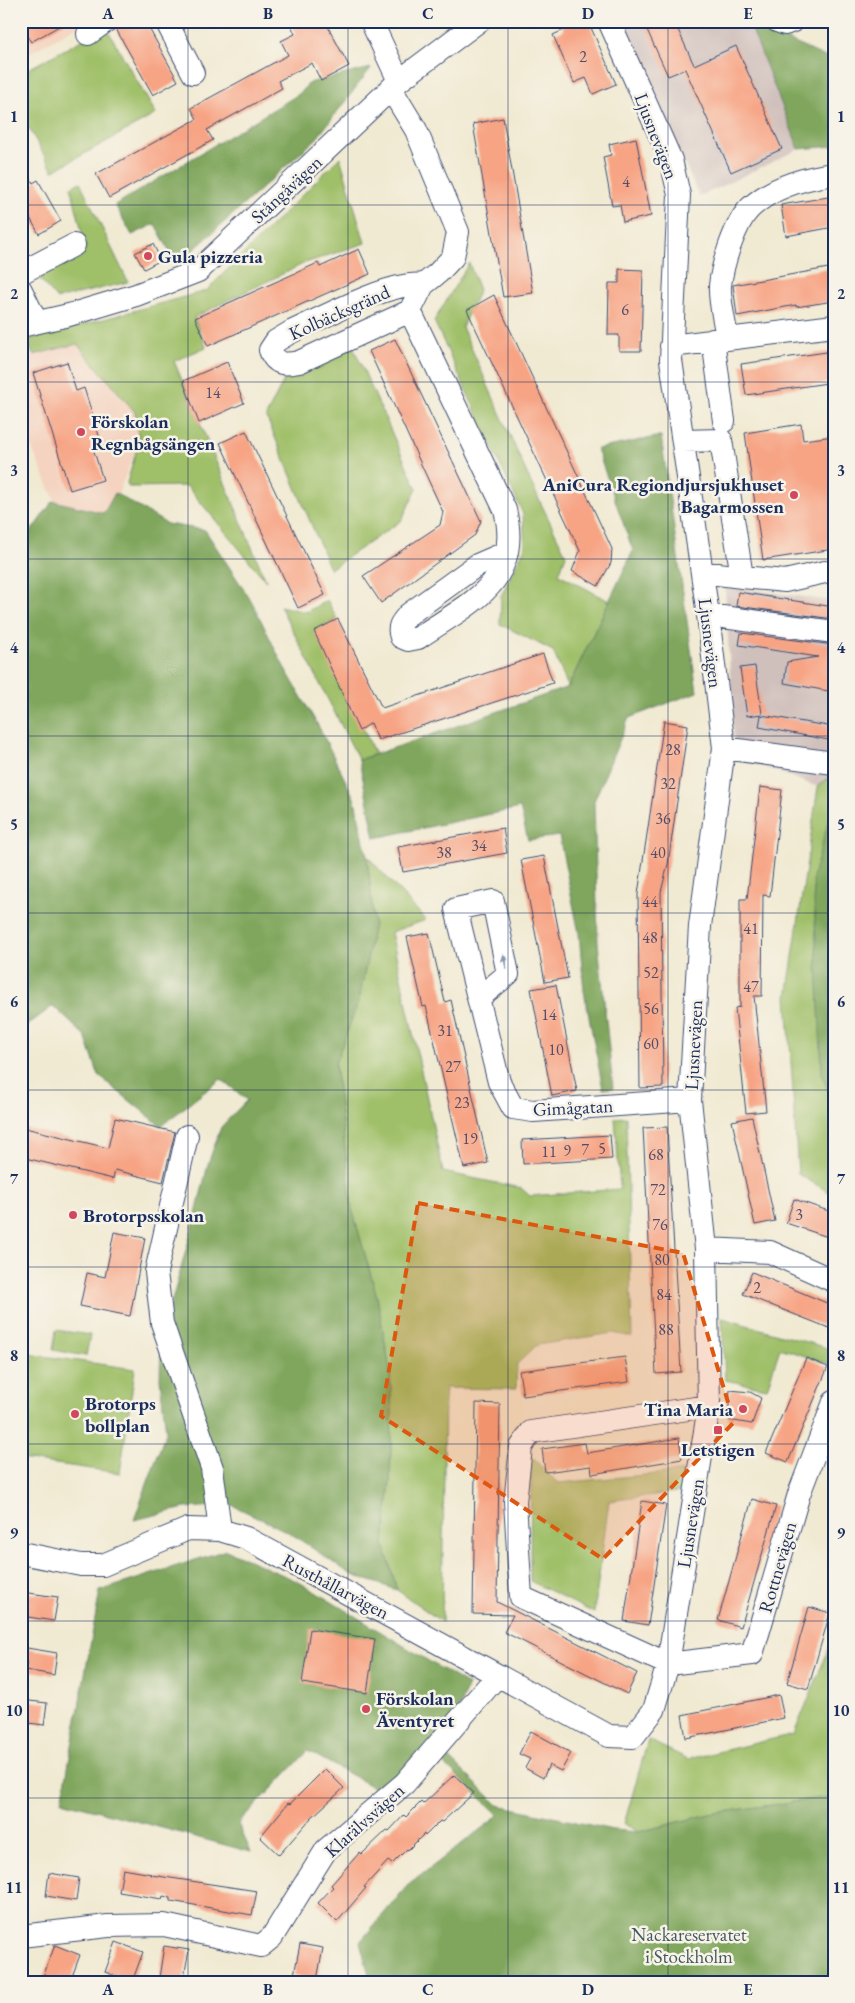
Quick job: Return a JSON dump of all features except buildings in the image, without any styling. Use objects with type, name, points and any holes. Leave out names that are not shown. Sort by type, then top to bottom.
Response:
[{"type":"street","points":[[88,34],[106,21]]},
{"type":"street","points":[[166,21],[193,72]]},
{"type":"street","name":"Kolbäcksgränd","points":[[371,21],[395,85],[416,130],[458,232],[453,257],[423,285],[410,312],[299,362],[285,365],[277,362],[270,350],[276,341],[291,332],[391,288],[410,283],[423,285]]},
{"type":"street","name":"Stångåvägen","points":[[29,324],[69,315],[126,298],[198,271],[395,85],[478,21]]},
{"type":"street","name":"Ljusnevägen","points":[[609,21],[671,160],[679,195],[671,360],[708,615],[724,748],[700,926],[690,1100],[706,1249],[709,1406],[668,1664],[654,1710],[633,1737]]},
{"type":"street","points":[[777,21],[785,24],[793,21]]},
{"type":"street","points":[[724,421],[720,340],[720,287],[727,250],[750,209],[780,188],[816,176],[834,174]]},
{"type":"street","points":[[21,273],[74,245]]},
{"type":"street","points":[[21,290],[29,324]]},
{"type":"street","name":"Kolbäcksgränd","points":[[410,312],[504,510],[509,528],[507,552],[501,572],[487,591],[418,638],[408,640],[401,636],[398,630],[401,623],[410,614],[477,565],[507,552]]},
{"type":"street","points":[[671,346],[834,326]]},
{"type":"street","points":[[683,441],[721,440],[742,577]]},
{"type":"street","points":[[702,572],[785,581],[825,572]]},
{"type":"street","points":[[708,615],[834,632]]},
{"type":"street","points":[[724,748],[834,763]]},
{"type":"street","name":"Gimågatan","points":[[480,997],[499,1082],[513,1108],[533,1111],[690,1100]]},
{"type":"street","points":[[187,1136],[156,1272],[162,1323],[212,1468],[220,1530]]},
{"type":"street","points":[[706,1249],[770,1252],[834,1281]]},
{"type":"street","name":"Rottnevägen","points":[[668,1664],[752,1654],[798,1494],[834,1402]]},
{"type":"street","points":[[668,1664],[521,1597],[515,1502],[521,1447],[531,1432],[709,1406]]},
{"type":"street","name":"Rusthållarvägen","points":[[21,1553],[81,1565],[103,1565],[188,1529],[220,1530],[246,1538],[609,1736],[633,1737]]},
{"type":"street","name":"Klarälvsvägen","points":[[21,1936],[108,1926],[164,1926],[260,1946],[272,1937],[326,1850],[405,1783],[497,1676]]},
{"type":"highlighted area","points":[[418,1203],[683,1253],[734,1422],[603,1559],[381,1416]]},
{"type":"shaded area","points":[[21,21],[87,21],[22,57]]},
{"type":"shaded area","points":[[625,21],[750,21],[799,149],[699,197]]},
{"type":"shaded area","name":"Förskolan Regnbågsängen","points":[[77,344],[135,412],[139,441],[119,492],[100,521],[61,515],[21,423],[21,364],[33,355]]},
{"type":"shaded area","points":[[725,586],[834,601],[834,773],[818,787],[747,761],[734,743]]},
{"type":"green space","points":[[749,22],[834,61],[834,146],[799,149]]},
{"type":"green space","points":[[106,27],[156,114],[53,171],[21,114],[21,73]]},
{"type":"green space","points":[[371,68],[317,138],[177,265],[155,224],[132,235],[115,205],[299,94],[309,83]]},
{"type":"green space","points":[[340,157],[365,243],[305,263],[194,317],[206,347],[174,361],[266,581],[187,486],[129,487],[127,483],[139,441],[135,412],[77,344],[33,355],[27,340],[206,291]]},
{"type":"green space","points":[[80,182],[128,282],[57,299],[38,277],[86,248],[71,187]]},
{"type":"green space","points":[[469,263],[479,290],[462,327],[531,483],[566,555],[559,574],[609,601],[568,687],[553,651],[500,624],[501,596],[525,547],[523,514],[434,321]]},
{"type":"green space","points":[[351,342],[417,489],[401,521],[330,569],[266,416],[288,372]]},
{"type":"green space","points":[[661,436],[697,692],[629,718],[594,801],[598,942],[613,1088],[603,1089],[584,991],[579,933],[559,836],[528,840],[520,808],[375,838],[359,760],[568,687],[633,551],[597,449]]},
{"type":"green space","points":[[115,493],[167,524],[205,530],[252,602],[283,665],[320,729],[355,800],[367,856],[374,924],[359,1000],[335,1064],[352,1209],[377,1297],[390,1371],[392,1412],[390,1482],[384,1545],[397,1590],[352,1575],[290,1533],[232,1505],[185,1508],[134,1520],[166,1432],[160,1379],[161,1340],[208,1164],[221,1127],[247,1100],[221,1079],[161,1126],[99,1076],[85,1036],[53,1006],[21,1030],[21,545],[53,501],[104,513]]},
{"type":"green space","points":[[327,600],[337,619],[317,630],[375,754],[359,760],[280,606],[306,612]]},
{"type":"green space","points":[[834,773],[834,1195],[798,1174],[787,997],[818,787]]},
{"type":"green space","points":[[834,801],[834,1107],[822,1074],[813,877]]},
{"type":"green space","points":[[367,856],[426,920],[391,932],[443,1172],[521,1188],[530,1196],[620,1189],[615,1118],[626,1117],[632,1337],[613,1333],[537,1345],[517,1364],[516,1389],[445,1388],[442,1622],[397,1590],[384,1545],[390,1482],[392,1412],[390,1371],[377,1297],[352,1209],[335,1063],[359,1000],[374,924]]},
{"type":"green space","points":[[722,1318],[834,1350],[833,1365],[780,1348],[767,1388],[725,1380]]},
{"type":"green space","points":[[56,1330],[90,1335],[86,1356],[53,1350]]},
{"type":"green space","name":"Brotorps bollplan","points":[[21,1353],[135,1369],[120,1473],[21,1459]]},
{"type":"green space","points":[[531,1456],[558,1483],[688,1471],[684,1491],[609,1501],[594,1613],[530,1581]]},
{"type":"green space","name":"Nackareservatet i Stockholm","points":[[226,1550],[299,1582],[468,1685],[442,1751],[498,1805],[613,1830],[639,1832],[710,1814],[834,1796],[834,1982],[371,1982],[360,1942],[407,1886],[499,1815],[440,1760],[394,1799],[308,1751],[238,1824],[251,1852],[62,1801],[100,1591]]},
{"type":"green space","name":"Nackareservatet i Stockholm","points":[[834,1636],[834,1982],[587,1982],[820,1798],[710,1814],[639,1832],[624,1824],[648,1740],[688,1759],[794,1734]]},
{"type":"place","name":"Gula pizzeria","points":[[148,256]]},
{"type":"place","name":"Förskolan Regnbågsängen","points":[[81,432]]},
{"type":"place","name":"AniCura Regiondjursjukhuset Bagarmossen","points":[[794,495]]},
{"type":"place","name":"Brotorpsskolan","points":[[73,1215]]},
{"type":"place","name":"Tina Maria","points":[[743,1409]]},
{"type":"place","name":"Brotorps bollplan","points":[[75,1414]]},
{"type":"place","name":"Letstigen","points":[[718,1430]]},
{"type":"place","name":"Förskolan Äventyret","points":[[366,1709]]}]
